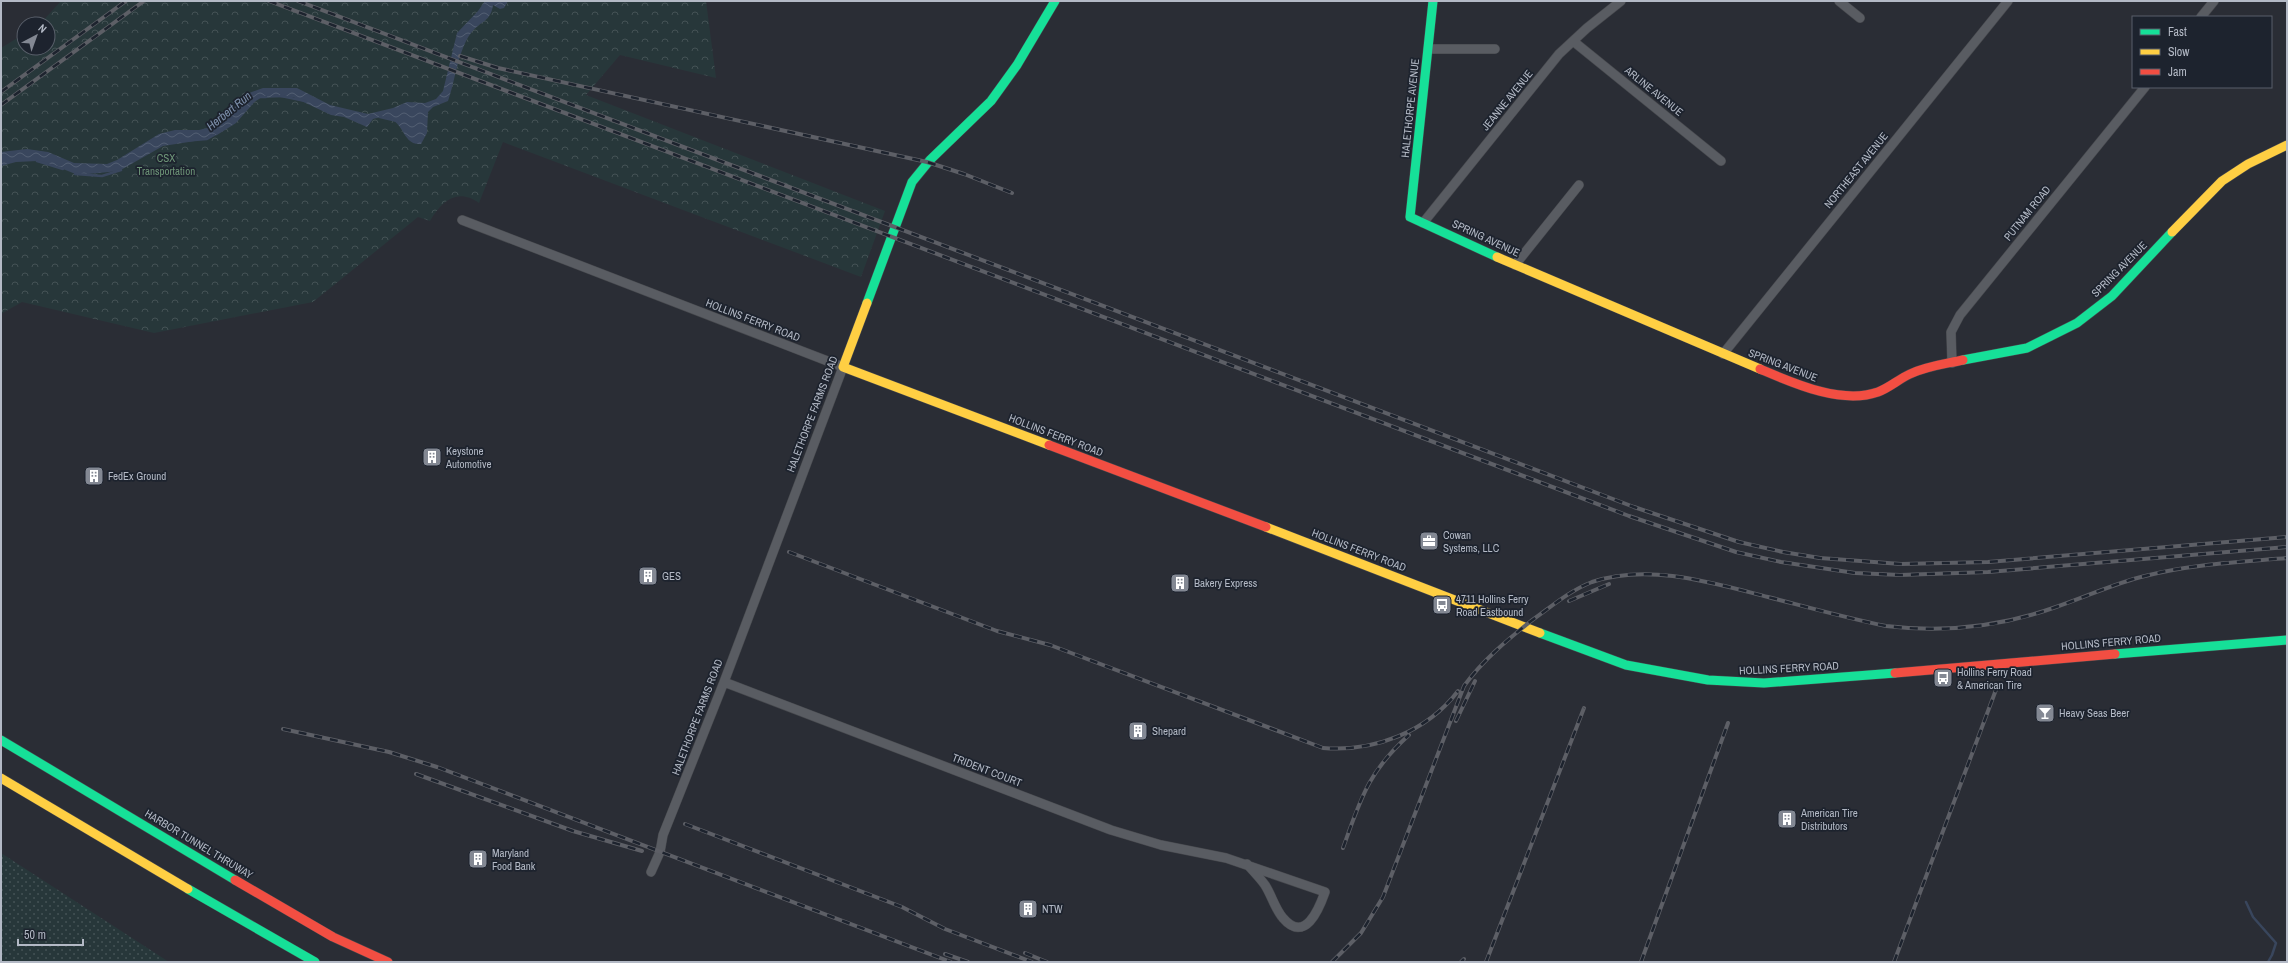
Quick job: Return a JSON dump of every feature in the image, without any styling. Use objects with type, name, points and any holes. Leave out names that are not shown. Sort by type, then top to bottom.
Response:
[{"type":"main road","name":"HALETHORPE FARMS ROAD","points":[[843,367],[893,228],[912,182],[927,162],[990,102],[1006,81],[1055,1]]},
{"type":"main road","name":"HALETHORPE AVENUE","points":[[1410,217],[1433,1]]},
{"type":"main road","name":"SPRING AVENUE","points":[[1410,217],[1515,265],[1802,387],[1824,393],[1860,396],[1878,392],[1908,374],[1928,367],[2027,348],[2077,323],[2112,296],[2213,188],[2228,175],[2246,163],[2287,145]]},
{"type":"main road","name":"HOLLINS FERRY ROAD","points":[[843,367],[1414,583],[1593,654],[1626,665],[1667,674],[1733,682],[1796,681],[2287,640]]},
{"type":"main road","name":"HARBOR TUNNEL THRUWAY","points":[[1,740],[332,937],[388,962]]},
{"type":"main road","points":[[1,778],[272,939],[315,962]]},
{"type":"street","name":"JEANNE AVENUE","points":[[1423,223],[1559,54],[1572,41],[1621,1]]},
{"type":"street","points":[[1839,1],[1860,18]]},
{"type":"street","name":"NORTHEAST AVENUE","points":[[1723,354],[2008,1]]},
{"type":"street","points":[[2202,16],[2214,1]]},
{"type":"street","name":"ARLINE AVENUE","points":[[1572,41],[1720,160]]},
{"type":"street","points":[[1428,49],[1495,49]]},
{"type":"street","name":"PUTNAM ROAD","points":[[1952,363],[1951,332],[1960,315],[2144,88]]},
{"type":"street","points":[[1515,265],[1579,185]]},
{"type":"street","name":"HOLLINS FERRY ROAD","points":[[462,220],[843,367]]},
{"type":"street","name":"HALETHORPE FARMS ROAD","points":[[651,872],[660,852],[663,835],[724,682],[843,367]]},
{"type":"street","name":"TRIDENT COURT","points":[[724,682],[1111,830],[1161,845],[1208,854],[1247,864],[1325,892],[1317,913],[1312,920],[1306,925],[1298,926],[1283,919],[1264,884],[1247,864]]},
{"type":"green space","name":"CSX Transportation","points":[[61,1],[706,1],[716,78],[620,55],[586,95],[885,211],[861,277],[503,142],[479,203],[464,196],[457,197],[450,199],[439,208],[430,221],[418,217],[313,302],[154,333],[22,302],[1,314],[1,48],[16,39],[16,56],[56,56],[56,16],[47,16]]},
{"type":"green space","points":[[1,853],[169,962],[1,962]]},
{"type":"water","points":[[485,1],[508,1],[504,8],[500,9],[493,5],[492,11],[488,18],[471,33],[463,48],[448,101],[433,107],[428,112],[427,133],[421,144],[414,143],[409,140],[397,123],[392,119],[373,119],[367,127],[344,117],[331,115],[293,97],[258,98],[236,123],[217,135],[195,141],[163,146],[119,171],[78,175],[53,165],[37,161],[16,162],[1,166],[1,152],[27,149],[48,152],[74,163],[107,164],[117,160],[159,134],[175,130],[199,130],[215,126],[249,93],[263,88],[297,88],[330,105],[368,114],[393,108],[407,102],[425,103],[436,99],[443,91],[457,33],[478,11]]},
{"type":"waterway","name":"Herbert Run","points":[[281,96],[305,101]]},
{"type":"waterway","name":"Herbert Run","points":[[252,102],[260,97],[266,97]]},
{"type":"waterway","name":"Herbert Run","points":[[380,117],[397,121]]},
{"type":"waterway","name":"Herbert Run","points":[[182,141],[207,139],[214,135]]},
{"type":"waterway","name":"Herbert Run","points":[[37,161],[63,169]]},
{"type":"waterway","name":"Herbert Run","points":[[75,174],[102,176],[121,170]]},
{"type":"waterway","points":[[2246,902],[2253,917],[2276,943],[2268,962]]},
{"type":"railway","points":[[1,92],[126,1]]},
{"type":"railway","points":[[1,105],[144,1]]},
{"type":"railway","points":[[269,1],[1629,516],[1736,552],[1781,562],[1855,573],[1900,575],[1988,572],[2287,547]]},
{"type":"railway","points":[[298,1],[1634,507],[1739,542],[1783,552],[1820,558],[1901,564],[1988,562],[2287,537]]},
{"type":"railway","points":[[460,56],[498,68],[927,162],[964,174],[1012,193]]},
{"type":"railway","points":[[789,552],[997,631],[1050,645],[1323,748],[1361,747],[1380,743],[1398,736],[1431,718],[1458,691]]},
{"type":"railway","points":[[1332,962],[1361,933],[1383,897],[1464,686],[1487,659],[1522,628],[1568,595],[1592,582],[1636,574],[1681,577],[1725,586],[1886,626],[1930,629],[1972,627],[1993,624],[2035,614],[2123,582],[2162,572],[2216,564],[2287,558]]},
{"type":"railway","points":[[1569,601],[1609,584]]},
{"type":"railway","points":[[1456,721],[1475,681]]},
{"type":"railway","points":[[1894,962],[1997,687]]},
{"type":"railway","points":[[1486,962],[1584,708]]},
{"type":"railway","points":[[1641,962],[1728,723]]},
{"type":"railway","points":[[283,729],[389,752],[437,767],[951,962]]},
{"type":"railway","points":[[1343,848],[1355,814],[1367,787],[1384,761],[1409,735]]},
{"type":"railway","points":[[416,774],[573,831],[642,851]]},
{"type":"railway","points":[[685,824],[902,907],[945,929],[1032,962]]},
{"type":"railway","points":[[1025,953],[1047,962]]},
{"type":"railway","points":[[945,954],[968,962]]},
{"type":"railway","points":[[1461,962],[1464,959]]},
{"type":"traffic: fast","points":[[867,303],[912,182],[930,160],[991,101],[1017,65],[1055,1]]},
{"type":"traffic: fast","points":[[1433,1],[1410,217],[1497,257]]},
{"type":"traffic: fast","points":[[1963,360],[2027,348],[2077,323],[2112,296],[2172,232]]},
{"type":"traffic: fast","points":[[1540,633],[1626,665],[1708,680],[1764,683],[1895,673]]},
{"type":"traffic: fast","points":[[2115,654],[2287,640]]},
{"type":"traffic: fast","points":[[1,740],[235,880]]},
{"type":"traffic: fast","points":[[188,889],[315,962]]},
{"type":"traffic: slow","points":[[2172,232],[2222,181],[2248,164],[2287,145]]},
{"type":"traffic: slow","points":[[1497,257],[1760,369]]},
{"type":"traffic: slow","points":[[867,303],[843,367],[1049,445]]},
{"type":"traffic: slow","points":[[1266,527],[1540,633]]},
{"type":"traffic: slow","points":[[1,778],[188,889]]},
{"type":"traffic: jam","points":[[1760,369],[1818,391],[1849,396],[1878,392],[1916,371],[1963,360]]},
{"type":"traffic: jam","points":[[1049,445],[1266,527]]},
{"type":"traffic: jam","points":[[1895,673],[2115,654]]},
{"type":"traffic: jam","points":[[235,880],[333,937],[388,962]]},
{"type":"place","name":"Keystone Automotive","points":[[432,457]]},
{"type":"place","name":"FedEx Ground","points":[[94,476]]},
{"type":"place","name":"Cowan Systems, LLC","points":[[1429,541]]},
{"type":"place","name":"GES","points":[[648,576]]},
{"type":"place","name":"Bakery Express","points":[[1180,583]]},
{"type":"place","name":"4711 Hollins Ferry Road Eastbound","points":[[1442,605]]},
{"type":"place","name":"Hollins Ferry Road & American Tire","points":[[1943,678]]},
{"type":"place","name":"Heavy Seas Beer","points":[[2045,713]]},
{"type":"place","name":"Shepard","points":[[1138,731]]},
{"type":"place","name":"American Tire Distributors","points":[[1787,819]]},
{"type":"place","name":"Maryland Food Bank","points":[[478,859]]},
{"type":"place","name":"NTW","points":[[1028,909]]}]
